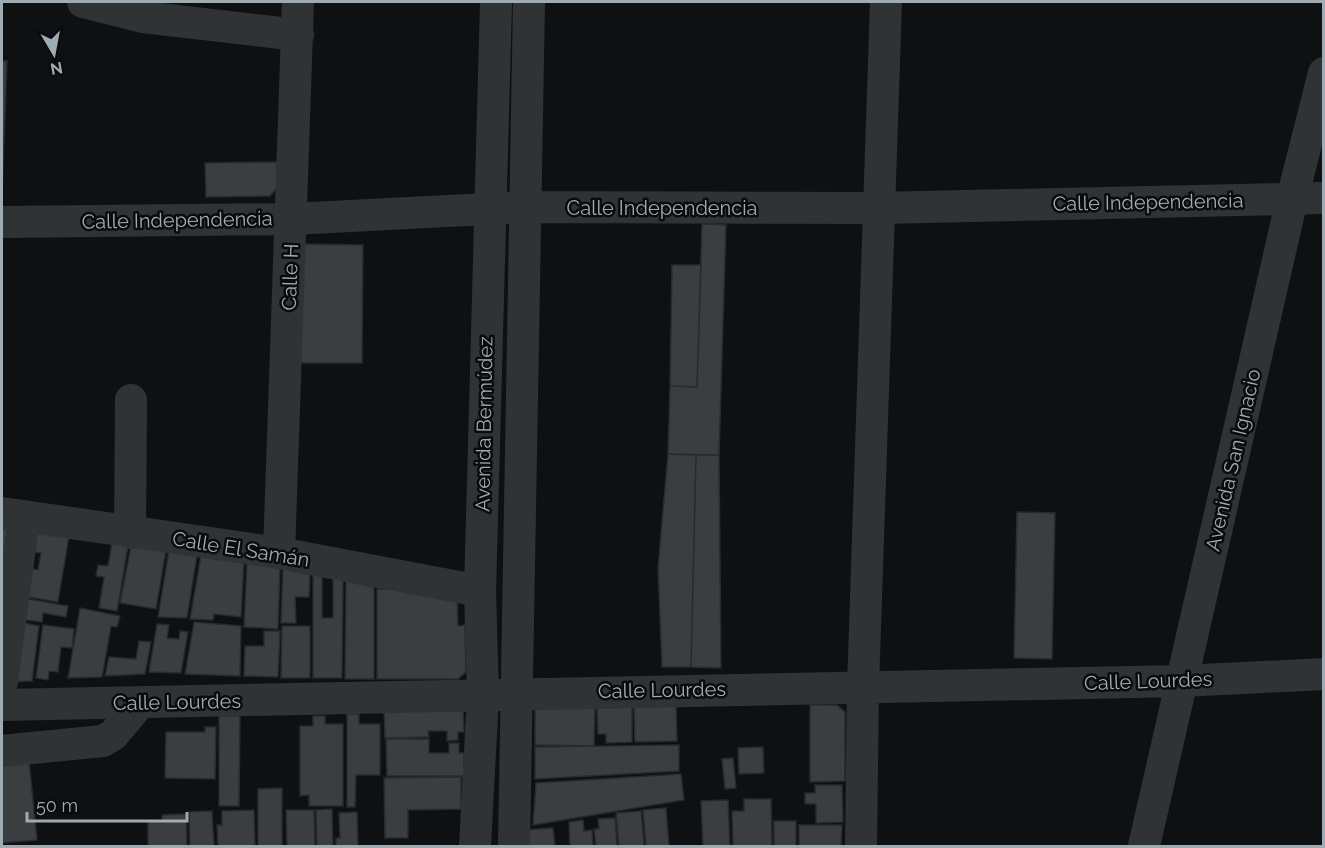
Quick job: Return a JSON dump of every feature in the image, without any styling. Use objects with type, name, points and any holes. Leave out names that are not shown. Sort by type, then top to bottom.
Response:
[{"type":"street","points":[[83,2],[143,17],[298,35]]},
{"type":"street","name":"Calle H","points":[[279,553],[298,2]]},
{"type":"street","name":"Avenida Bermúdez","points":[[475,846],[483,696],[480,591],[496,2]]},
{"type":"street","name":"Avenida Bermúdez","points":[[514,846],[519,692],[524,207],[529,2]]},
{"type":"street","points":[[861,846],[863,687],[886,2]]},
{"type":"street","name":"Avenida San Ignacio","points":[[1144,846],[1292,199],[1323,74]]},
{"type":"street","name":"Calle Independencia","points":[[2,222],[292,219],[524,207],[879,208],[1323,198]]},
{"type":"street","points":[[130,533],[131,400]]},
{"type":"street","points":[[2,682],[13,515]]},
{"type":"street","name":"Calle El Samán","points":[[13,515],[279,553],[480,591]]},
{"type":"street","name":"Calle Lourdes","points":[[2,705],[483,696],[519,692],[1182,681],[1323,674]]},
{"type":"street","points":[[2,751],[103,741],[113,735],[140,703]]},
{"type":"building","points":[[2,61],[7,61],[2,194]]},
{"type":"building","points":[[277,162],[277,188],[270,196],[206,197],[205,163]]},
{"type":"building","points":[[702,224],[726,225],[719,455],[668,454],[670,386],[697,387]]},
{"type":"building","points":[[302,244],[363,245],[362,363],[301,363]]},
{"type":"building","points":[[672,265],[701,265],[697,387],[670,386]]},
{"type":"building","points":[[668,454],[696,455],[691,667],[662,667],[658,568]]},
{"type":"building","points":[[696,455],[719,455],[721,668],[691,667]]},
{"type":"building","points":[[1017,512],[1055,513],[1052,659],[1014,658]]},
{"type":"building","points":[[2,526],[9,527],[2,578]]},
{"type":"building","points":[[41,531],[69,536],[58,602],[22,596],[27,568],[38,570],[41,553],[29,551],[32,538]]},
{"type":"building","points":[[112,543],[128,546],[117,611],[99,608],[104,577],[96,576],[98,565],[108,566]]},
{"type":"building","points":[[131,546],[166,550],[156,609],[120,603]]},
{"type":"building","points":[[169,550],[197,555],[187,618],[158,617]]},
{"type":"building","points":[[201,555],[244,561],[241,617],[214,614],[213,620],[190,619]]},
{"type":"building","points":[[247,562],[280,567],[278,629],[244,627]]},
{"type":"building","points":[[283,567],[310,573],[309,597],[295,597],[296,623],[281,623]]},
{"type":"building","points":[[313,574],[322,577],[322,618],[333,618],[333,578],[343,580],[342,678],[313,678]]},
{"type":"building","points":[[346,581],[374,587],[374,679],[345,679]]},
{"type":"building","points":[[377,589],[417,589],[457,595],[458,626],[465,625],[466,672],[458,679],[377,679]]},
{"type":"building","points":[[23,598],[68,606],[66,617],[43,613],[42,622],[19,619]]},
{"type":"building","points":[[80,608],[120,616],[117,627],[111,626],[102,677],[68,678]]},
{"type":"building","points":[[20,622],[39,626],[32,681],[10,682]]},
{"type":"building","points":[[194,622],[241,626],[240,676],[185,674]]},
{"type":"building","points":[[157,624],[169,625],[167,638],[179,639],[180,631],[188,632],[181,673],[149,672]]},
{"type":"building","points":[[43,625],[74,629],[72,648],[61,647],[58,672],[49,671],[48,680],[36,678]]},
{"type":"building","points":[[282,626],[310,626],[310,678],[281,678]]},
{"type":"building","points":[[264,631],[280,631],[278,677],[244,676],[245,646],[264,646]]},
{"type":"building","points":[[139,641],[151,642],[145,674],[105,676],[109,657],[136,659]]},
{"type":"building","points":[[676,704],[677,741],[635,742],[634,705]]},
{"type":"building","points":[[632,705],[632,742],[606,743],[606,734],[598,734],[597,706]]},
{"type":"building","points":[[810,705],[837,705],[845,712],[845,781],[810,782]]},
{"type":"building","points":[[535,706],[595,707],[594,746],[535,745]]},
{"type":"building","points":[[463,708],[464,732],[458,732],[458,740],[447,741],[447,731],[428,731],[429,737],[385,738],[384,710]]},
{"type":"building","points":[[347,714],[359,714],[359,724],[380,724],[380,775],[356,775],[355,807],[347,807]]},
{"type":"building","points":[[219,716],[240,716],[239,806],[219,806]]},
{"type":"building","points":[[313,716],[325,716],[325,724],[343,724],[343,806],[309,806],[309,795],[300,796],[300,726],[313,726]]},
{"type":"building","points":[[205,727],[216,727],[215,779],[165,778],[166,732],[205,732]]},
{"type":"building","points":[[386,739],[429,739],[429,753],[449,753],[449,743],[459,743],[459,753],[464,753],[464,776],[387,776]]},
{"type":"building","points":[[679,745],[679,771],[535,779],[535,747]]},
{"type":"building","points":[[763,747],[764,773],[739,774],[738,748]]},
{"type":"building","points":[[733,758],[736,788],[725,789],[722,759]]},
{"type":"building","points":[[29,760],[37,840],[2,843],[2,763]]},
{"type":"building","points":[[681,774],[684,800],[533,825],[536,783]]},
{"type":"building","points":[[461,777],[461,809],[408,810],[408,838],[385,838],[384,778]]},
{"type":"building","points":[[815,785],[842,785],[843,822],[816,823],[816,804],[805,804],[805,793],[815,793]]},
{"type":"building","points":[[282,788],[282,846],[258,846],[258,789]]},
{"type":"building","points":[[744,799],[771,799],[772,846],[733,846],[732,811],[744,811]]},
{"type":"building","points":[[728,800],[730,846],[703,846],[701,801]]},
{"type":"building","points":[[666,808],[669,846],[646,846],[643,810]]},
{"type":"building","points":[[332,809],[333,846],[317,846],[316,810]]},
{"type":"building","points":[[254,810],[255,846],[218,846],[217,825],[222,825],[222,811]]},
{"type":"building","points":[[286,810],[314,810],[315,846],[287,846]]},
{"type":"building","points":[[212,811],[214,846],[190,846],[189,812]]},
{"type":"building","points":[[641,811],[644,846],[619,846],[616,813]]},
{"type":"building","points":[[357,812],[358,846],[336,846],[336,838],[340,838],[339,813]]},
{"type":"building","points":[[186,814],[187,846],[148,846],[148,822],[162,821],[162,815]]},
{"type":"building","points":[[615,818],[617,846],[596,846],[594,829],[599,829],[598,819]]},
{"type":"building","points":[[583,820],[584,831],[592,830],[593,846],[570,846],[569,822]]},
{"type":"building","points":[[774,821],[796,821],[796,846],[774,846]]},
{"type":"building","points":[[799,825],[842,825],[841,846],[799,846]]},
{"type":"building","points":[[553,828],[555,846],[522,846],[522,830]]}]
